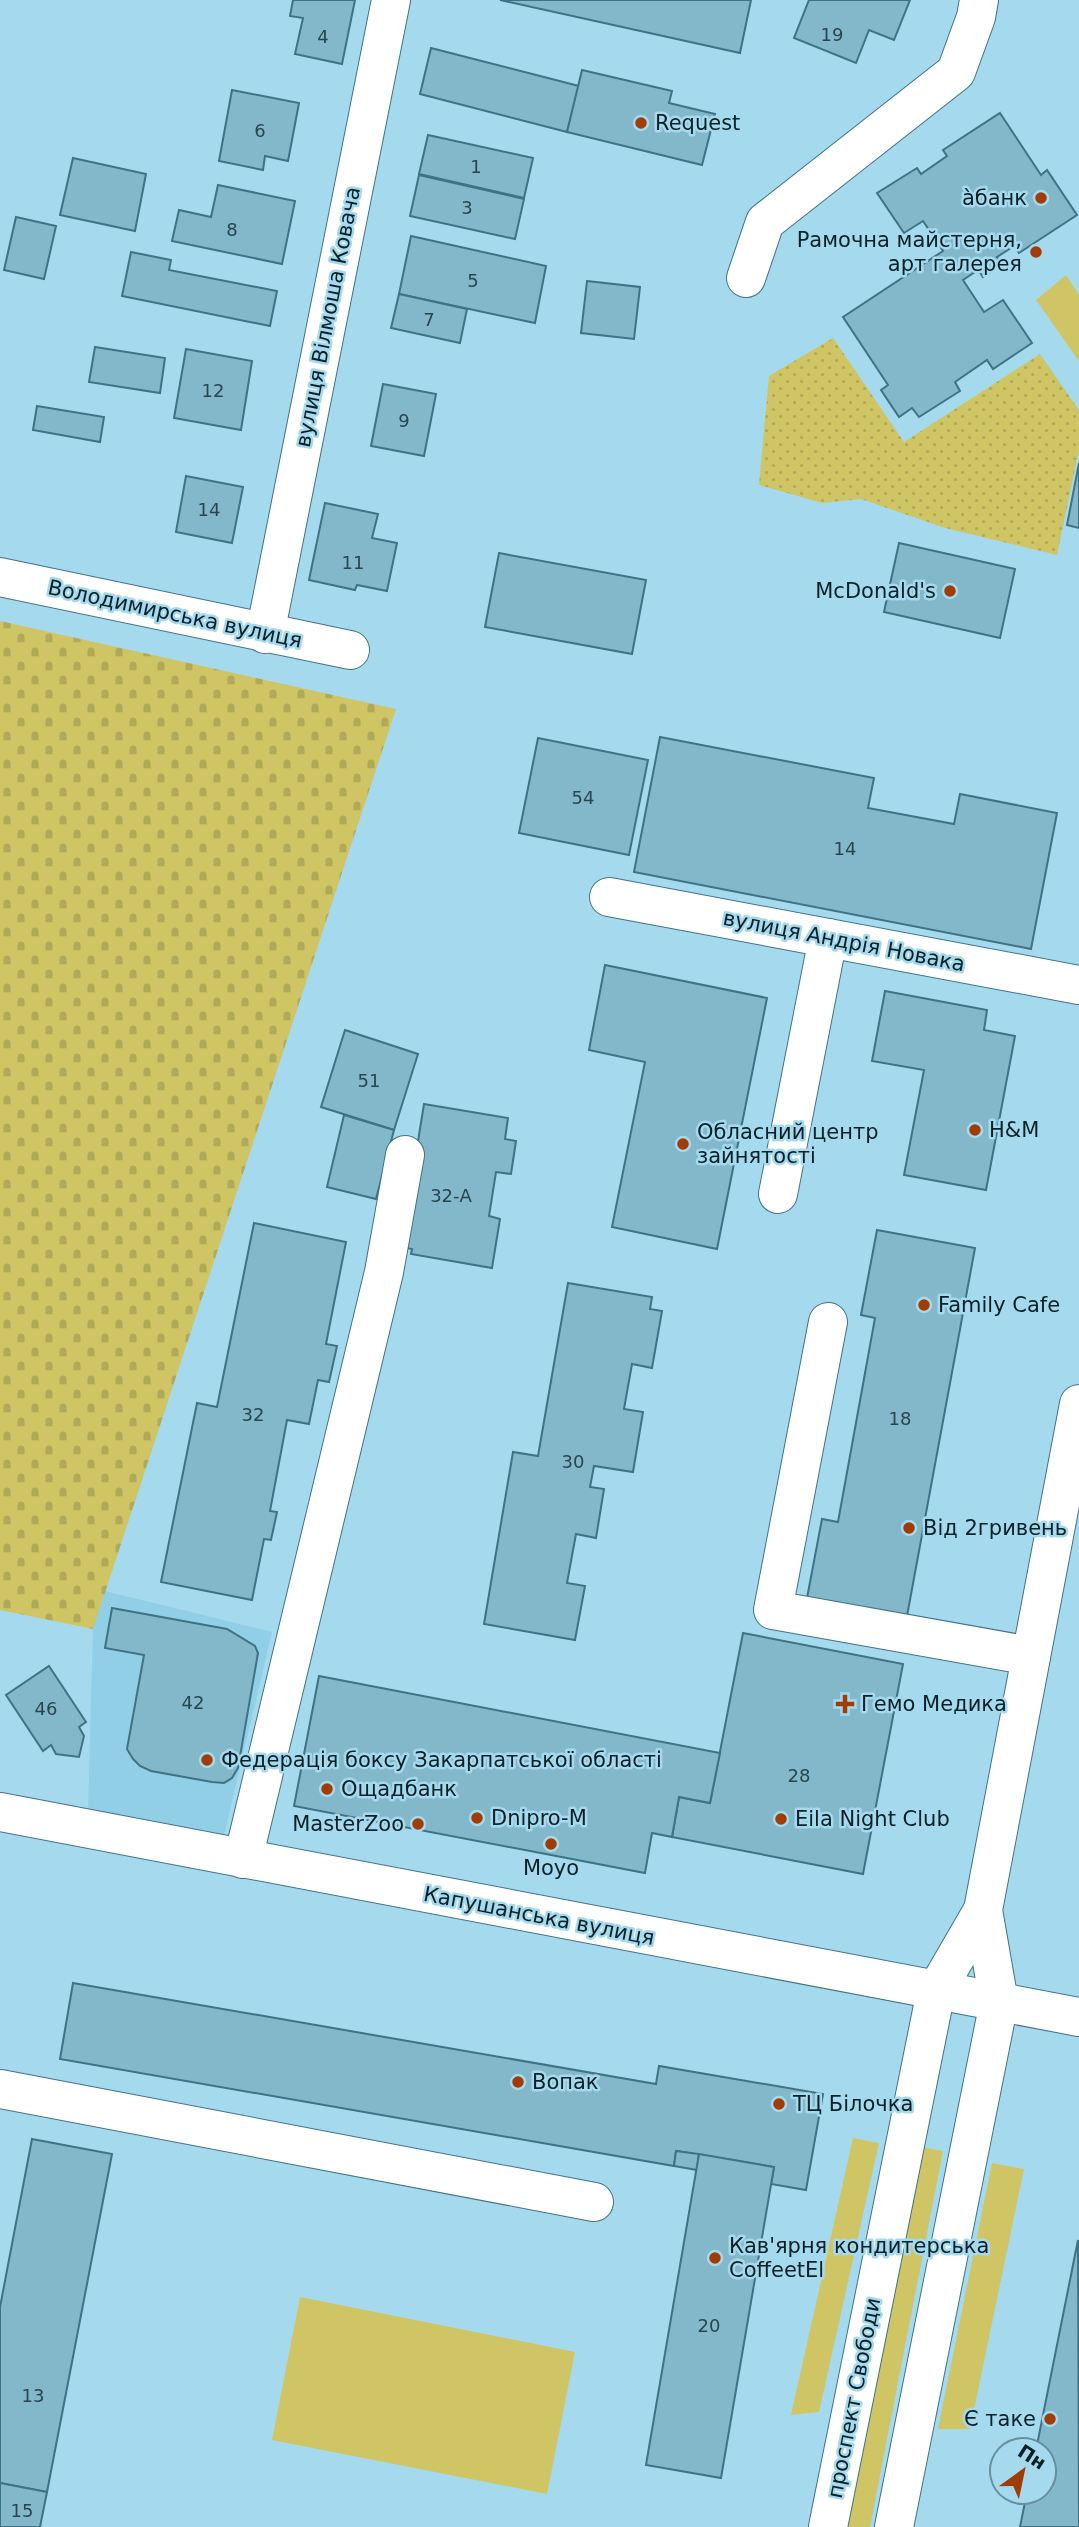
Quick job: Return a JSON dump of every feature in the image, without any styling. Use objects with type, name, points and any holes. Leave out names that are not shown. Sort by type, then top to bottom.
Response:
[{"type":"street","name":"вулиця Вілмоша Ковача","points":[[265,634],[391,0]]},
{"type":"street","points":[[746,278],[765,222],[956,72],[976,17],[979,0]]},
{"type":"street","name":"Володимирська вулиця","points":[[0,577],[350,650]]},
{"type":"street","name":"вулиця Андрія Новака","points":[[609,897],[1079,985]]},
{"type":"street","points":[[778,1194],[828,938]]},
{"type":"street","points":[[243,1859],[384,1272],[405,1155]]},
{"type":"street","points":[[828,1322],[773,1610],[1031,1656]]},
{"type":"street","name":"проспект Свободи","points":[[894,2527],[999,2003],[984,1910],[1079,1404]]},
{"type":"street","name":"Капушанська вулиця","points":[[0,1812],[936,1992],[1079,2017]]},
{"type":"street","name":"проспект Свободи","points":[[828,2527],[936,1992],[984,1910]]},
{"type":"street","points":[[0,2089],[594,2202]]},
{"type":"shaded area","points":[[105,1591],[272,1632],[223,1840],[88,1809],[93,1629]]},
{"type":"green space","points":[[1066,275],[1079,295],[1079,361],[1036,300]]},
{"type":"green space","points":[[833,338],[904,442],[1040,354],[1079,410],[1079,450],[1057,555],[945,528],[861,499],[822,503],[759,485],[769,376]]},
{"type":"green space","points":[[0,621],[396,709],[93,1629],[0,1610]]},
{"type":"green space","points":[[853,2138],[879,2143],[819,2412],[791,2415]]},
{"type":"green space","points":[[922,2147],[943,2151],[870,2527],[848,2527]]},
{"type":"green space","points":[[992,2163],[1024,2169],[970,2429],[938,2429]]},
{"type":"green space","points":[[300,2297],[575,2352],[547,2494],[272,2440]]},
{"type":"building","points":[[293,0],[355,0],[342,64],[295,54],[303,18],[290,16]]},
{"type":"building","points":[[500,0],[751,0],[740,53]]},
{"type":"building","points":[[809,0],[910,0],[894,40],[869,30],[856,63],[794,38]]},
{"type":"building","points":[[431,48],[579,86],[567,132],[420,94]]},
{"type":"building","name":"Request","points":[[582,70],[672,91],[669,103],[715,114],[702,165],[567,132]]},
{"type":"building","points":[[232,90],[299,103],[288,161],[265,156],[263,170],[219,161]]},
{"type":"building","points":[[1000,113],[1041,175],[1047,170],[1077,215],[1019,253],[1014,246],[997,257],[1002,264],[983,277],[978,270],[963,280],[984,312],[1003,300],[1032,343],[993,369],[987,360],[955,382],[960,391],[919,417],[912,408],[899,417],[881,390],[888,385],[843,317],[943,251],[923,221],[904,233],[877,193],[917,168],[921,174],[947,156],[943,150]]},
{"type":"building","points":[[428,135],[533,158],[524,198],[419,174]]},
{"type":"building","points":[[73,158],[146,174],[135,231],[60,215]]},
{"type":"building","points":[[419,175],[524,199],[515,239],[410,216]]},
{"type":"building","points":[[218,185],[295,201],[282,264],[172,241],[179,210],[211,217]]},
{"type":"building","points":[[16,217],[56,226],[44,279],[4,270]]},
{"type":"building","points":[[411,236],[546,266],[535,323],[399,294]]},
{"type":"building","points":[[131,252],[171,260],[169,270],[277,291],[270,326],[122,296]]},
{"type":"building","points":[[587,281],[640,287],[634,339],[581,333]]},
{"type":"building","points":[[399,294],[467,309],[460,343],[391,328]]},
{"type":"building","points":[[95,347],[165,358],[160,393],[89,382]]},
{"type":"building","points":[[186,349],[252,361],[241,430],[174,418]]},
{"type":"building","points":[[383,384],[436,394],[424,456],[371,446]]},
{"type":"building","points":[[37,406],[104,417],[100,442],[33,430]]},
{"type":"building","points":[[1079,463],[1079,528],[1067,525]]},
{"type":"building","points":[[186,476],[243,487],[232,543],[176,532]]},
{"type":"building","points":[[325,503],[378,514],[372,538],[397,543],[387,591],[357,585],[355,590],[309,580]]},
{"type":"building","name":"McDonald's","points":[[899,543],[1015,569],[1000,638],[884,612]]},
{"type":"building","points":[[499,553],[646,580],[632,654],[485,627]]},
{"type":"building","points":[[660,737],[874,778],[868,808],[954,824],[960,794],[1057,813],[1031,949],[634,872]]},
{"type":"building","points":[[538,738],[648,760],[629,855],[519,833]]},
{"type":"building","name":"Обласний центр зайнятості","points":[[605,965],[767,998],[717,1249],[612,1227],[645,1062],[589,1050]]},
{"type":"building","points":[[885,991],[987,1010],[984,1030],[1015,1036],[986,1190],[904,1175],[924,1070],[872,1061]]},
{"type":"building","points":[[345,1030],[418,1054],[394,1130],[321,1107]]},
{"type":"building","points":[[424,1104],[508,1118],[505,1139],[516,1141],[511,1174],[496,1172],[489,1216],[500,1219],[492,1268],[411,1254],[412,1249],[401,1247]]},
{"type":"building","points":[[344,1115],[394,1130],[376,1199],[327,1187]]},
{"type":"building","points":[[254,1223],[346,1242],[326,1344],[337,1346],[329,1382],[318,1380],[309,1424],[287,1420],[270,1511],[277,1512],[271,1540],[264,1539],[252,1600],[161,1582],[197,1403],[217,1407]]},
{"type":"building","points":[[877,1230],[975,1248],[907,1616],[807,1598],[822,1519],[838,1522],[875,1318],[861,1315]]},
{"type":"building","points":[[568,1283],[652,1297],[650,1309],[662,1311],[652,1368],[632,1364],[624,1409],[643,1412],[633,1472],[594,1466],[590,1487],[604,1489],[596,1538],[576,1534],[567,1583],[585,1586],[575,1640],[484,1624],[513,1452],[538,1456]]},
{"type":"building","points":[[112,1608],[227,1629],[255,1646],[258,1653],[238,1768],[232,1778],[224,1783],[212,1782],[151,1771],[133,1759],[127,1749],[144,1655],[105,1648]]},
{"type":"building","points":[[743,1633],[903,1664],[863,1874],[672,1837],[679,1797],[710,1803]]},
{"type":"building","points":[[49,1666],[86,1722],[79,1727],[84,1736],[79,1757],[56,1754],[51,1745],[43,1751],[6,1695]]},
{"type":"building","points":[[319,1676],[720,1753],[710,1803],[679,1797],[672,1837],[652,1833],[645,1873],[294,1806]]},
{"type":"building","points":[[73,1983],[656,2084],[659,2066],[823,2094],[806,2190],[771,2184],[774,2167],[676,2151],[674,2166],[60,2059]]},
{"type":"building","points":[[32,2139],[112,2154],[47,2492],[0,2483],[0,2307]]},
{"type":"building","points":[[676,2151],[699,2154],[697,2170],[674,2166]]},
{"type":"building","points":[[699,2154],[774,2167],[721,2478],[646,2465]]},
{"type":"building","points":[[1078,2240],[1079,2527],[1020,2527],[1024,2506],[1058,2506],[1058,2436],[1039,2436]]},
{"type":"building","points":[[0,2483],[47,2492],[40,2527],[0,2527]]},
{"type":"place","name":"Request","points":[[641,123]]},
{"type":"place","name":"а̀банк","points":[[1041,198]]},
{"type":"place","name":"Рамочна майстерня, арт галерея","points":[[1036,252]]},
{"type":"place","name":"McDonald's","points":[[950,591]]},
{"type":"place","name":"H&M","points":[[975,1130]]},
{"type":"place","name":"Обласний центр зайнятості","points":[[683,1144]]},
{"type":"place","name":"Family Cafe","points":[[924,1305]]},
{"type":"place","name":"Від 2гривень","points":[[909,1528]]},
{"type":"place","name":"Гемо Медика","points":[[845,1704]]},
{"type":"place","name":"Федерація боксу Закарпатської області","points":[[207,1760]]},
{"type":"place","name":"Ощадбанк","points":[[327,1789]]},
{"type":"place","name":"Dnipro-M","points":[[477,1818]]},
{"type":"place","name":"Eila Night Club","points":[[781,1819]]},
{"type":"place","name":"MasterZoo","points":[[418,1824]]},
{"type":"place","name":"Moyo","points":[[551,1844]]},
{"type":"place","name":"Вопак","points":[[518,2082]]},
{"type":"place","name":"ТЦ Білочка","points":[[779,2104]]},
{"type":"place","name":"Кав'ярня кондитерська CoffeetEl","points":[[715,2258]]},
{"type":"place","name":"Є таке","points":[[1050,2419]]}]
